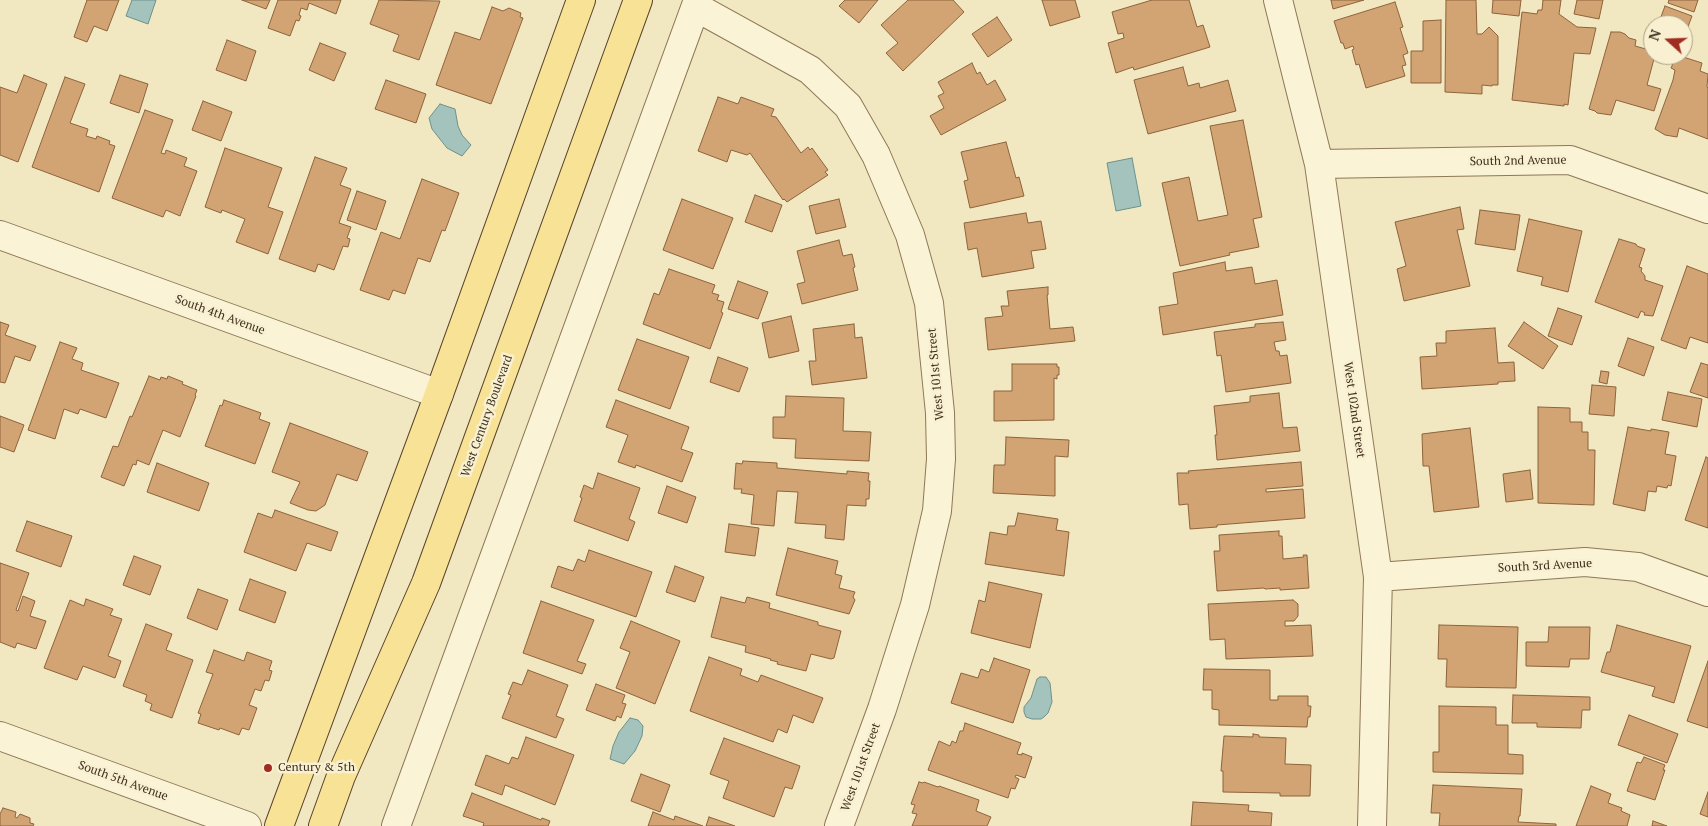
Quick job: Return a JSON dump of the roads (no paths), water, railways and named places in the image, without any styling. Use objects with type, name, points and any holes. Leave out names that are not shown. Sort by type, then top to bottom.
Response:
[{"type":"main road","points":[[279,826],[439,394],[581,0]]},
{"type":"main road","name":"West Century Boulevard","points":[[323,826],[341,776],[426,583],[638,0]]},
{"type":"street","name":"West 102nd Street","points":[[1278,0],[1319,164],[1378,577],[1372,826]]},
{"type":"street","points":[[396,826],[697,4]]},
{"type":"street","name":"West 101st Street","points":[[697,4],[810,70],[848,106],[876,155],[910,235],[928,302],[940,413],[941,459],[937,511],[915,605],[882,709],[839,826]]},
{"type":"street","name":"South 2nd Avenue","points":[[1319,164],[1570,160],[1708,209]]},
{"type":"street","name":"South 4th Avenue","points":[[0,235],[439,394]]},
{"type":"street","name":"South 3rd Avenue","points":[[1378,577],[1585,562],[1638,567],[1708,592]]},
{"type":"street","name":"South 5th Avenue","points":[[0,736],[247,826]]},
{"type":"water","points":[[132,0],[156,0],[148,24],[126,16]]},
{"type":"water","points":[[440,104],[455,109],[458,126],[462,135],[471,145],[462,156],[447,148],[432,129],[429,118]]},
{"type":"water","points":[[1132,158],[1141,206],[1116,211],[1107,163]]},
{"type":"water","points":[[1046,677],[1050,683],[1052,702],[1048,713],[1044,717],[1032,719],[1026,717],[1024,707],[1031,698],[1037,679]]},
{"type":"water","points":[[630,718],[638,720],[643,726],[642,736],[635,751],[624,764],[610,759],[619,732]]},
{"type":"place","name":"Century & 5th","points":[[268,768]]}]
